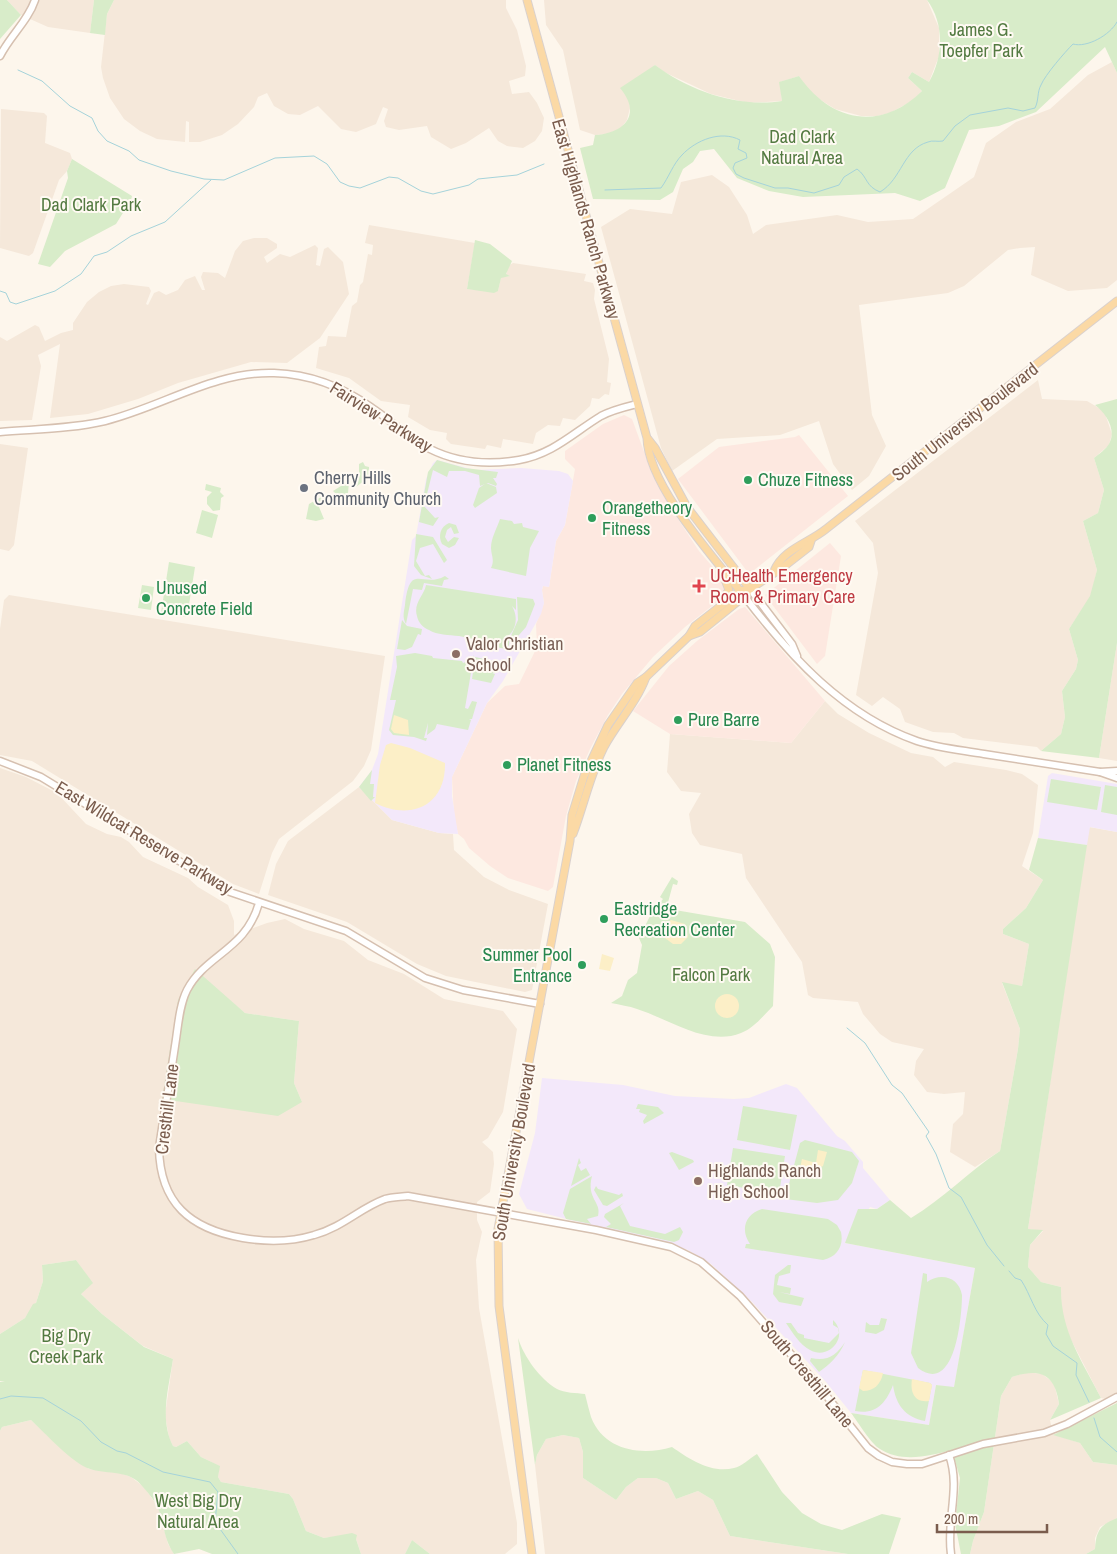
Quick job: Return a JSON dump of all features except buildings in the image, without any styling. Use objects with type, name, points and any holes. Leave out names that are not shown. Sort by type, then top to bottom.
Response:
[{"type":"main road","points":[[0,56],[7,43],[26,19],[35,0]]},
{"type":"main road","name":"East Highlands Ranch Parkway","points":[[527,0],[647,438],[648,451],[668,492],[718,563],[743,594]]},
{"type":"main road","name":"South University Boulevard","points":[[532,1554],[498,1298],[497,1255],[500,1212],[570,841],[572,815],[584,776],[597,744],[615,713],[637,682],[646,677],[689,636],[695,626],[774,571],[782,568],[809,547],[811,541],[1036,367],[1117,300]]},
{"type":"main road","name":"Fairview Parkway","points":[[0,432],[92,424],[118,417],[233,376],[264,373],[288,374],[314,378],[346,391],[431,450],[468,461],[492,463],[521,460],[545,452],[563,443],[601,416],[637,404]]},
{"type":"main road","name":"East Highlands Ranch Parkway","points":[[647,438],[655,448],[683,501],[750,589]]},
{"type":"main road","points":[[712,613],[726,598],[728,590],[727,581],[718,563]]},
{"type":"main road","points":[[750,589],[792,644],[797,657]]},
{"type":"main road","points":[[743,594],[785,648],[797,657],[836,696],[882,725],[932,746],[1100,772],[1117,772]]},
{"type":"main road","name":"South University Boulevard","points":[[689,636],[700,632],[743,594]]},
{"type":"main road","name":"South University Boulevard","points":[[570,841],[591,778],[607,742],[642,688],[646,677]]},
{"type":"main road","points":[[607,742],[606,736],[613,724],[615,713]]},
{"type":"main road","name":"East Wildcat Reserve Parkway","points":[[0,761],[41,776],[215,884],[259,903],[346,931],[425,978],[463,990],[540,1004]]},
{"type":"main road","points":[[1100,772],[1117,778]]},
{"type":"main road","name":"Cresthill Lane","points":[[259,903],[254,920],[242,937],[200,974],[188,989],[183,1001],[159,1148],[162,1175],[173,1202],[186,1216],[210,1231],[263,1241],[294,1240],[314,1235],[348,1222],[386,1199],[398,1197],[408,1196],[500,1212]]},
{"type":"main road","name":"South Cresthill Lane","points":[[500,1212],[655,1243],[671,1248],[700,1262],[740,1296],[874,1453],[885,1460],[907,1464],[931,1462],[983,1444],[1044,1433],[1067,1424],[1117,1397]]},
{"type":"main road","points":[[949,1455],[955,1480],[950,1528],[951,1554]]},
{"type":"shaded area","points":[[7,0],[94,0],[90,33],[48,27],[21,15]]},
{"type":"shaded area","points":[[114,0],[506,0],[506,8],[517,30],[526,66],[525,76],[509,81],[512,94],[529,92],[544,118],[542,131],[535,141],[523,148],[507,146],[498,141],[489,128],[466,143],[451,149],[431,137],[427,126],[399,130],[386,127],[384,121],[388,109],[383,107],[376,124],[356,132],[341,129],[318,106],[300,115],[288,114],[274,106],[267,93],[258,97],[254,107],[238,124],[222,135],[200,142],[189,142],[189,122],[186,121],[185,142],[157,139],[140,131],[124,119],[110,98],[103,78],[101,67],[107,14]]},
{"type":"shaded area","points":[[544,0],[927,0],[939,28],[939,56],[929,82],[912,72],[908,78],[922,91],[912,101],[890,113],[877,116],[861,116],[835,109],[811,94],[799,76],[780,82],[782,101],[748,103],[711,94],[664,72],[655,65],[628,97],[630,108],[627,120],[621,128],[610,134],[595,135],[580,130],[563,50],[546,25]]},
{"type":"shaded area","points":[[1112,62],[1117,73],[1117,280],[1107,288],[1068,291],[1031,275],[1035,247],[1020,248],[1008,250],[964,286],[948,293],[859,305],[872,415],[886,446],[869,476],[852,490],[833,464],[819,421],[780,435],[717,439],[672,471],[661,448],[601,227],[630,209],[672,214],[681,182],[712,175],[729,187],[747,215],[753,234],[766,225],[837,215],[868,222],[913,219],[974,177],[986,143],[1016,122],[1050,109],[1088,75]]},
{"type":"shaded area","points":[[1,109],[44,113],[47,116],[45,143],[70,153],[72,159],[67,171],[59,180],[33,253],[29,256],[0,248]]},
{"type":"shaded area","points":[[369,225],[475,243],[467,289],[498,291],[501,277],[510,276],[506,275],[508,266],[513,263],[586,274],[584,281],[593,283],[595,290],[594,299],[609,359],[607,382],[611,383],[609,395],[605,394],[599,399],[592,398],[590,406],[575,420],[563,418],[560,426],[548,425],[536,433],[533,444],[503,439],[501,448],[487,445],[485,449],[451,444],[446,439],[447,433],[430,430],[408,417],[410,405],[381,401],[349,378],[316,368],[319,347],[326,346],[328,336],[346,337],[352,306],[357,302],[360,285],[363,282],[368,254],[372,255],[373,245],[365,243]]},
{"type":"shaded area","points":[[254,238],[267,238],[277,244],[277,248],[264,257],[267,263],[280,254],[290,257],[315,245],[318,248],[316,265],[320,266],[324,249],[328,247],[343,262],[349,294],[320,338],[287,363],[251,362],[178,383],[138,399],[88,414],[50,418],[60,344],[38,355],[41,366],[32,420],[0,421],[0,337],[7,341],[35,325],[39,327],[45,341],[61,333],[73,330],[73,323],[87,302],[99,292],[111,286],[124,284],[149,287],[151,291],[146,304],[148,305],[154,293],[159,291],[166,295],[178,290],[185,280],[195,276],[202,290],[205,290],[201,277],[203,272],[218,273],[225,278],[235,251],[243,241]]},
{"type":"shaded area","points":[[1038,380],[1042,399],[1087,401],[1104,411],[1112,434],[1109,445],[1094,458],[1104,490],[1098,513],[1083,521],[1097,570],[1091,596],[1069,629],[1078,660],[1076,669],[1062,691],[1065,717],[1061,734],[1041,751],[1037,747],[963,738],[954,733],[933,732],[905,722],[900,709],[883,697],[872,706],[856,695],[878,573],[873,543],[855,521]]},
{"type":"shaded area","points":[[624,415],[632,419],[653,476],[674,513],[699,551],[724,580],[725,593],[721,599],[685,627],[653,657],[622,694],[608,715],[576,781],[566,816],[553,887],[548,891],[508,878],[469,848],[464,839],[458,834],[454,817],[452,777],[487,703],[505,686],[519,684],[537,647],[536,624],[544,603],[542,590],[543,586],[549,587],[556,541],[565,525],[575,469],[565,459],[565,451],[603,424]]},
{"type":"shaded area","points":[[799,435],[848,496],[749,574],[678,479],[719,447]]},
{"type":"shaded area","points":[[0,444],[28,448],[14,545],[9,551],[0,549]]},
{"type":"shaded area","name":"Valor Christian School","points":[[437,460],[475,470],[521,468],[559,471],[568,474],[573,481],[565,525],[556,541],[549,587],[543,586],[542,590],[544,603],[541,614],[503,681],[487,703],[452,777],[452,796],[458,834],[439,833],[392,820],[359,787],[372,770],[378,754],[412,540],[416,536],[426,479],[433,463]]},
{"type":"shaded area","points":[[830,543],[841,556],[825,656],[817,664],[765,595]]},
{"type":"shaded area","points":[[9,595],[385,656],[371,750],[364,766],[353,781],[279,839],[272,853],[259,894],[233,884],[32,761],[0,755],[0,629],[4,600]]},
{"type":"shaded area","points":[[745,607],[825,701],[791,743],[670,734],[633,711],[669,666],[697,641],[739,609]]},
{"type":"shaded area","points":[[1117,643],[1117,761],[1099,758]]},
{"type":"shaded area","points":[[825,701],[838,714],[869,733],[911,753],[933,757],[945,767],[954,762],[1006,770],[1022,774],[1038,785],[1033,833],[1022,866],[1043,880],[1026,908],[1003,929],[1003,934],[1029,944],[1022,986],[1002,983],[1020,1029],[1018,1049],[1000,1151],[975,1167],[950,1152],[953,1124],[963,1114],[965,1092],[944,1094],[927,1092],[914,1075],[916,1061],[924,1049],[892,1042],[880,1034],[863,1014],[858,1002],[813,998],[808,995],[802,962],[746,878],[742,854],[700,845],[692,833],[689,814],[701,793],[681,791],[667,772],[670,734],[791,743]]},
{"type":"shaded area","points":[[0,768],[26,777],[57,793],[86,824],[107,834],[121,837],[129,842],[143,857],[188,878],[198,887],[228,905],[234,921],[234,935],[267,923],[285,919],[304,929],[344,941],[368,960],[404,974],[444,999],[503,1011],[517,1029],[503,1112],[488,1138],[482,1142],[493,1152],[494,1164],[490,1192],[477,1202],[477,1220],[482,1232],[476,1260],[479,1308],[517,1523],[517,1544],[505,1554],[430,1554],[412,1540],[405,1554],[361,1554],[356,1539],[349,1535],[324,1538],[306,1531],[293,1499],[289,1494],[221,1482],[218,1477],[219,1466],[201,1457],[187,1441],[176,1447],[173,1446],[169,1438],[165,1415],[173,1359],[143,1346],[102,1314],[80,1293],[92,1283],[76,1260],[42,1265],[43,1281],[36,1303],[25,1318],[0,1334]],"holes":[[[223,995],[245,1013],[299,1021],[294,1083],[302,1102]]]},
{"type":"shaded area","points":[[1052,773],[1117,784],[1117,832],[1090,827],[1087,845],[1038,838],[1048,776]]},
{"type":"shaded area","points":[[359,787],[392,820],[439,833],[453,834],[454,850],[484,877],[509,890],[548,904],[532,990],[525,992],[446,976],[417,964],[347,922],[268,895],[276,864],[288,841]]},
{"type":"shaded area","points":[[1089,827],[1117,832],[1117,1402],[1101,1398],[1064,1326],[1060,1307],[1061,1287],[1041,1282],[1028,1267],[1030,1245],[1043,1231],[1028,1229]]},
{"type":"shaded area","name":"Highlands Ranch High School","points":[[542,1078],[623,1085],[675,1096],[734,1099],[749,1098],[786,1084],[797,1088],[837,1136],[845,1141],[863,1162],[863,1168],[890,1200],[877,1209],[870,1207],[845,1243],[975,1268],[954,1388],[936,1385],[929,1425],[851,1413],[826,1382],[752,1302],[711,1264],[688,1250],[654,1238],[606,1229],[527,1209],[519,1194],[535,1133]]},
{"type":"shaded area","points":[[1027,1372],[1042,1374],[1054,1383],[1059,1404],[1050,1420],[1053,1434],[1080,1443],[1093,1462],[1117,1465],[1117,1518],[1100,1527],[1095,1538],[1095,1549],[1086,1554],[970,1554],[984,1512],[1001,1396],[1012,1377]]},
{"type":"shaded area","points":[[31,1420],[65,1452],[89,1469],[115,1471],[131,1477],[144,1487],[158,1507],[168,1544],[174,1554],[0,1554],[0,1431],[2,1427]]},
{"type":"shaded area","points":[[563,1435],[579,1438],[583,1452],[583,1478],[616,1500],[626,1487],[638,1478],[656,1478],[668,1483],[676,1499],[698,1491],[713,1500],[730,1536],[848,1554],[545,1554],[535,1465],[537,1455],[546,1439]]},
{"type":"green space","points":[[0,0],[7,0],[21,15],[0,39]]},
{"type":"green space","points":[[94,0],[114,0],[107,14],[105,35],[90,33]]},
{"type":"green space","name":"Dad Clark Natural Area","points":[[927,0],[1117,0],[1117,73],[1105,47],[1036,112],[999,126],[969,130],[945,188],[920,201],[895,193],[803,197],[769,191],[737,178],[714,149],[700,151],[693,162],[683,169],[673,192],[660,200],[593,199],[580,148],[593,145],[595,135],[615,130],[622,126],[630,114],[630,106],[620,88],[655,65],[683,83],[732,100],[765,103],[782,101],[779,82],[799,76],[812,92],[826,104],[841,112],[857,116],[873,116],[890,112],[906,104],[922,91],[908,78],[912,72],[929,82],[934,72],[939,51],[939,30],[933,9]]},
{"type":"green space","name":"Dad Clark Park","points":[[72,159],[132,196],[131,200],[116,224],[65,251],[50,267],[38,264],[68,178],[67,171]]},
{"type":"green space","points":[[475,240],[490,244],[512,261],[506,274],[510,276],[501,278],[498,291],[494,293],[467,289]]},
{"type":"green space","points":[[1117,399],[1117,643],[1099,758],[1041,751],[1061,734],[1065,717],[1062,691],[1076,669],[1078,660],[1069,629],[1090,596],[1097,570],[1083,521],[1098,513],[1104,490],[1094,458],[1108,446],[1112,433],[1109,422],[1103,412],[1095,405]]},
{"type":"green space","points":[[437,460],[465,468],[498,472],[496,478],[493,478],[497,484],[496,486],[488,483],[480,486],[479,475],[465,471],[449,471],[447,477],[433,470],[424,506],[435,518],[439,517],[433,526],[419,522],[428,472]]},
{"type":"green space","points":[[363,462],[365,466],[369,467],[369,473],[374,473],[356,487],[352,479],[359,474],[359,464]]},
{"type":"green space","points":[[349,482],[347,504],[333,491]]},
{"type":"green space","points":[[486,483],[496,487],[497,493],[475,508],[473,505],[479,488]]},
{"type":"green space","points":[[206,484],[221,488],[220,492],[224,496],[221,498],[220,510],[213,511],[207,504],[207,497],[212,492],[205,490]]},
{"type":"green space","points":[[321,497],[322,500],[319,507],[324,519],[316,521],[306,519],[309,504]]},
{"type":"green space","points":[[202,510],[218,515],[212,538],[196,533]]},
{"type":"green space","points":[[500,519],[512,521],[514,524],[522,523],[523,527],[539,531],[530,548],[526,576],[491,568],[493,560],[491,544]]},
{"type":"green space","points":[[449,523],[456,525],[459,533],[454,534],[451,527],[447,530],[445,537],[448,542],[454,537],[459,538],[455,545],[449,548],[442,544],[440,535],[442,529]]},
{"type":"green space","points":[[416,534],[433,537],[447,560],[444,563],[433,544],[420,548],[416,561],[425,576],[429,575],[432,579],[421,575],[414,566]]},
{"type":"green space","points":[[169,562],[195,567],[187,617],[161,613]]},
{"type":"green space","points":[[445,576],[449,579],[444,580],[442,586],[424,583],[422,590],[413,589],[406,624],[404,612],[410,584],[418,579],[430,580]]},
{"type":"green space","name":"Unused Concrete Field","points":[[142,585],[154,587],[151,610],[138,608]]},
{"type":"green space","points":[[426,585],[516,599],[516,610],[512,606],[516,617],[514,628],[504,639],[497,641],[481,641],[432,632],[420,623],[416,611]]},
{"type":"green space","points":[[517,597],[533,599],[535,604],[526,627],[512,643],[510,638],[518,620]]},
{"type":"green space","points":[[402,620],[407,626],[422,629],[421,635],[418,634],[412,647],[405,650],[397,649]]},
{"type":"green space","points":[[510,636],[507,649],[477,644],[477,640],[497,642]]},
{"type":"green space","points":[[415,653],[432,656],[433,658],[462,661],[463,663],[471,660],[474,655],[465,708],[468,709],[472,701],[477,702],[472,719],[469,719],[471,720],[468,730],[437,724],[435,729],[427,735],[428,723],[424,738],[427,738],[426,741],[414,737],[393,735],[389,730],[396,700],[390,700],[397,667],[396,656]]},
{"type":"green space","points":[[475,657],[498,662],[496,673],[492,673],[495,674],[491,683],[472,679]]},
{"type":"green space","points":[[372,770],[370,784],[374,784],[373,797],[375,797],[371,801],[359,787]]},
{"type":"green space","points":[[1051,779],[1101,787],[1097,810],[1047,802]]},
{"type":"green space","points":[[1105,785],[1117,787],[1117,815],[1101,812]]},
{"type":"green space","points":[[1038,838],[1087,845],[1028,1229],[1043,1230],[1030,1245],[1028,1267],[1041,1282],[1061,1287],[1064,1317],[1068,1331],[1101,1398],[1050,1420],[1059,1404],[1054,1385],[1049,1379],[1038,1373],[1012,1377],[1001,1396],[984,1512],[970,1554],[961,1554],[955,1524],[960,1478],[952,1450],[916,1457],[897,1456],[888,1453],[873,1443],[851,1413],[929,1425],[936,1385],[954,1387],[975,1268],[845,1243],[858,1209],[877,1209],[890,1200],[911,1218],[1000,1151],[1020,1029],[1002,982],[1022,986],[1029,944],[1003,934],[1003,929],[1026,908],[1043,880],[1029,870]]},
{"type":"green space","name":"Falcon Park","points":[[672,877],[678,881],[677,885],[673,884],[667,906],[675,910],[745,922],[770,944],[775,957],[773,1006],[746,1031],[715,1037],[688,1030],[628,1006],[611,1003],[622,996],[628,980],[637,973],[642,945],[639,938],[651,914],[663,899],[660,897]]},
{"type":"green space","points":[[195,969],[245,1013],[299,1021],[294,1083],[302,1102],[278,1116],[162,1099],[178,1000]]},
{"type":"green space","points":[[638,1104],[658,1107],[664,1113],[644,1124],[643,1121],[647,1115],[639,1112],[640,1109],[636,1109]]},
{"type":"green space","points":[[743,1106],[797,1115],[790,1150],[737,1140]]},
{"type":"green space","points":[[805,1140],[852,1152],[859,1161],[852,1183],[838,1200],[817,1203],[785,1199],[800,1143]]},
{"type":"green space","points":[[733,1148],[785,1156],[779,1194],[727,1185]]},
{"type":"green space","points":[[672,1152],[694,1162],[679,1170],[669,1153]]},
{"type":"green space","points":[[579,1158],[581,1163],[578,1165],[581,1171],[586,1168],[590,1175],[571,1186]]},
{"type":"green space","points":[[592,1176],[591,1190],[598,1207],[598,1216],[587,1219],[591,1224],[566,1219],[563,1213],[570,1189]]},
{"type":"green space","points":[[596,1186],[598,1189],[619,1195],[622,1193],[623,1196],[607,1206],[603,1205],[594,1190]]},
{"type":"green space","points":[[624,1203],[620,1206],[630,1226],[665,1234],[680,1227],[683,1232],[679,1240],[674,1242],[606,1227],[611,1224],[604,1217],[605,1214]]},
{"type":"green space","points":[[762,1209],[828,1219],[837,1225],[841,1232],[841,1242],[836,1254],[823,1260],[745,1248],[746,1244],[750,1244],[745,1233],[746,1223],[756,1211]]},
{"type":"green space","name":"West Big Dry Natural Area","points":[[76,1260],[93,1283],[81,1294],[102,1314],[144,1347],[173,1359],[166,1414],[169,1436],[173,1446],[176,1447],[187,1441],[201,1457],[220,1466],[218,1477],[221,1482],[289,1494],[293,1499],[306,1531],[324,1538],[352,1533],[357,1535],[356,1539],[361,1554],[212,1554],[199,1549],[174,1554],[168,1543],[156,1505],[138,1481],[125,1475],[97,1471],[83,1466],[51,1440],[31,1420],[2,1427],[0,1431],[0,1382],[5,1381],[0,1381],[0,1334],[25,1318],[33,1304],[36,1303],[43,1281],[42,1265]]},
{"type":"green space","points":[[788,1265],[791,1265],[790,1273],[779,1276],[777,1285],[791,1288],[790,1294],[779,1292],[804,1298],[801,1306],[779,1302],[773,1294],[775,1275]]},
{"type":"green space","points":[[923,1273],[927,1274],[927,1282],[938,1277],[953,1280],[962,1295],[958,1335],[954,1350],[948,1363],[940,1372],[931,1374],[918,1368],[911,1353]]},
{"type":"green space","points":[[881,1318],[887,1319],[884,1330],[876,1334],[865,1332],[866,1322],[870,1325],[879,1325]]},
{"type":"green space","points":[[833,1320],[838,1326],[839,1333],[838,1328],[833,1325]]},
{"type":"green space","points":[[786,1323],[791,1323],[798,1333],[804,1335],[804,1338],[829,1343],[839,1333],[835,1345],[830,1350],[817,1353],[806,1348],[796,1338]]},
{"type":"green space","points":[[518,1338],[524,1353],[533,1367],[551,1385],[563,1391],[585,1394],[591,1417],[597,1428],[614,1444],[625,1448],[649,1451],[672,1447],[701,1464],[717,1469],[737,1467],[757,1454],[782,1492],[802,1513],[821,1524],[842,1530],[882,1514],[901,1518],[889,1554],[848,1554],[730,1536],[713,1500],[698,1491],[676,1499],[668,1483],[656,1478],[638,1478],[626,1487],[616,1500],[583,1478],[583,1452],[579,1438],[563,1435],[546,1439],[537,1455],[535,1465]]},
{"type":"green space","points":[[845,1342],[834,1359],[819,1372],[810,1361],[811,1358],[822,1359],[835,1354]]},
{"type":"green space","points":[[863,1370],[930,1383],[932,1385],[925,1421],[912,1416],[903,1409],[896,1398],[893,1385],[887,1397],[879,1406],[869,1411],[855,1411]]},
{"type":"green space","points":[[1117,1403],[1117,1465],[1093,1462],[1080,1443],[1053,1435]]},
{"type":"green space","points":[[1117,1518],[1117,1554],[1086,1554],[1095,1549],[1096,1538],[1100,1529]]},
{"type":"green space","points":[[412,1540],[430,1554],[405,1554]]},
{"type":"sand","points":[[394,715],[408,720],[409,735],[394,733],[391,729]]},
{"type":"sand","points":[[391,743],[410,748],[445,763],[444,778],[439,790],[433,799],[424,806],[413,810],[401,810],[375,803],[380,765],[386,745]]},
{"type":"sand","points":[[671,920],[685,924],[688,937],[681,944],[673,944],[665,938],[668,922]]},
{"type":"sand","points":[[602,954],[614,958],[610,971],[599,969]]},
{"type":"sand","points":[[727,994],[732,995],[738,1001],[738,1011],[732,1017],[727,1018],[722,1017],[716,1011],[715,1006],[716,1001],[722,995]]},
{"type":"sand","points":[[818,1150],[827,1152],[823,1166],[811,1172],[800,1168],[802,1159],[816,1163]]},
{"type":"sand","points":[[863,1370],[883,1373],[879,1384],[870,1390],[863,1391],[859,1388]]},
{"type":"sand","points":[[912,1379],[932,1385],[929,1401],[920,1400],[914,1396]]},
{"type":"waterway","points":[[605,190],[661,188],[676,162],[694,145],[709,138],[725,136],[740,140],[738,149],[746,153],[747,158],[735,163],[733,168],[736,174],[744,178],[775,188],[788,188],[814,193],[839,185],[844,177],[857,169],[869,184],[880,192],[893,180],[913,151],[930,141],[943,141],[955,126],[970,115],[1008,108],[1023,111],[1035,108],[1043,81],[1069,48],[1073,44],[1085,44],[1104,36],[1117,22]]},
{"type":"waterway","points":[[18,70],[42,81],[70,106],[92,118],[98,131],[107,141],[129,151],[139,160],[171,171],[204,179],[224,180],[275,158],[314,156],[327,164],[340,182],[349,186],[360,188],[389,177],[398,178],[421,191],[433,194],[469,185],[478,179],[517,175],[544,164]]},
{"type":"waterway","points":[[0,291],[6,293],[10,302],[16,304],[55,291],[81,274],[94,256],[107,252],[131,236],[165,222],[211,180]]},
{"type":"waterway","points":[[847,1028],[865,1043],[892,1085],[902,1093],[929,1132],[926,1136],[936,1154],[949,1188],[961,1197],[987,1245],[1004,1266]]},
{"type":"waterway","points":[[1009,1271],[1015,1278],[1021,1280],[1039,1315],[1048,1325],[1046,1334],[1053,1346],[1077,1363],[1076,1375],[1089,1402]]},
{"type":"waterway","points":[[0,1399],[11,1396],[43,1398],[81,1421],[101,1442],[117,1451],[126,1453],[163,1472],[210,1482],[218,1492],[215,1522],[238,1554]]},
{"type":"waterway","points":[[1094,1418],[1100,1437],[1117,1452]]},
{"type":"place","name":"Chuze Fitness","points":[[748,480]]},
{"type":"place","name":"Cherry Hills Community Church","points":[[304,488]]},
{"type":"place","name":"Orangetheory Fitness","points":[[592,518]]},
{"type":"place","name":"UCHealth Emergency Room & Primary Care","points":[[699,586]]},
{"type":"place","name":"Unused Concrete Field","points":[[146,598]]},
{"type":"place","name":"Valor Christian School","points":[[456,654]]},
{"type":"place","name":"Pure Barre","points":[[678,720]]},
{"type":"place","name":"Planet Fitness","points":[[507,765]]},
{"type":"place","name":"Eastridge Recreation Center","points":[[604,919]]},
{"type":"place","name":"Summer Pool Entrance","points":[[582,965]]},
{"type":"place","name":"Highlands Ranch High School","points":[[698,1181]]},
{"type":"park label","name":"James G. Toepfer Park","points":[[981,40]]},
{"type":"park label","name":"Big Dry Creek Park","points":[[66,1346]]}]
